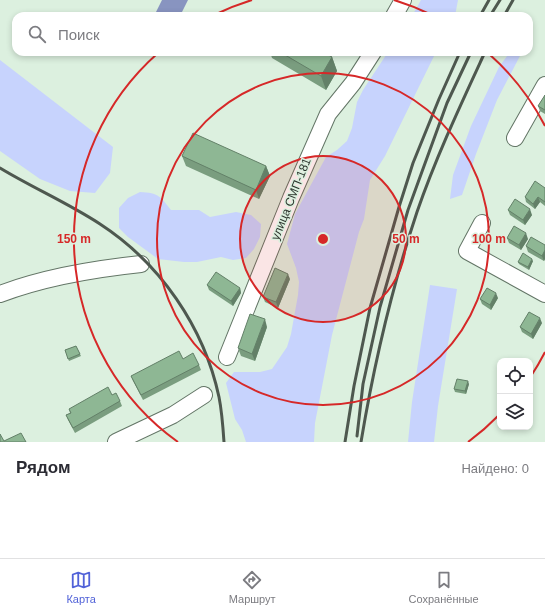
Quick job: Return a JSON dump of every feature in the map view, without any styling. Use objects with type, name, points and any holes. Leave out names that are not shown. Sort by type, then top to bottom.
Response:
[{"type":"street","points":[[396,12],[403,0]]},
{"type":"street","name":"улица СМП-181","points":[[227,357],[291,198],[328,114],[353,83],[371,56]]},
{"type":"street","points":[[515,138],[545,85]]},
{"type":"street","points":[[482,223],[467,251],[545,294]]},
{"type":"street","points":[[2,288],[21,286],[98,269],[141,264]]},
{"type":"street","points":[[116,442],[173,415],[204,395]]},
{"type":"shaded area","points":[[162,0],[188,0],[182,12],[156,12]]},
{"type":"shaded area","points":[[421,0],[458,0],[456,12],[414,12]]},
{"type":"shaded area","points":[[385,56],[434,56],[385,156],[370,180],[364,219],[359,232],[332,335],[315,423],[314,442],[246,442],[242,430],[235,419],[226,383],[234,372],[260,372],[272,369],[287,347],[291,334],[299,282],[296,268],[287,244],[295,214],[326,157],[347,141],[352,128],[357,102]]},
{"type":"shaded area","points":[[507,56],[520,56],[497,100],[462,195],[450,199],[453,175],[471,126],[499,67]]},
{"type":"shaded area","points":[[0,60],[113,147],[110,173],[95,193],[70,191],[40,179],[0,151]]},
{"type":"shaded area","points":[[140,192],[155,194],[164,201],[171,210],[199,210],[210,217],[236,212],[251,215],[261,224],[260,237],[254,249],[246,258],[233,260],[221,257],[197,262],[158,259],[128,237],[119,228],[119,208],[128,198]]},
{"type":"shaded area","points":[[430,285],[457,289],[438,406],[434,442],[408,442],[412,402]]},
{"type":"building","points":[[287,56],[332,57],[321,76]]},
{"type":"building","points":[[545,95],[545,110],[538,106]]},
{"type":"building","points":[[193,133],[266,166],[256,190],[182,156]]},
{"type":"building","points":[[535,181],[545,188],[545,202],[538,197],[533,204],[525,197]]},
{"type":"building","points":[[515,199],[530,209],[523,220],[508,210]]},
{"type":"building","points":[[514,226],[526,233],[519,245],[507,238]]},
{"type":"building","points":[[531,237],[545,245],[545,250],[542,256],[526,246]]},
{"type":"building","points":[[523,253],[532,259],[528,267],[518,262]]},
{"type":"building","points":[[275,268],[288,274],[276,302],[263,297]]},
{"type":"building","points":[[216,272],[240,288],[231,301],[207,285]]},
{"type":"building","points":[[487,288],[496,293],[490,305],[480,299]]},
{"type":"building","points":[[529,312],[540,318],[531,334],[520,327]]},
{"type":"building","points":[[250,314],[265,319],[252,354],[238,348]]},
{"type":"building","points":[[76,346],[80,354],[68,359],[65,350]]},
{"type":"building","points":[[179,351],[183,359],[193,353],[199,365],[141,395],[131,376]]},
{"type":"building","points":[[457,379],[468,381],[465,391],[454,389]]},
{"type":"building","points":[[108,387],[112,395],[116,393],[120,401],[73,428],[66,415],[71,413],[69,409]]},
{"type":"building","points":[[21,433],[26,442],[0,442],[0,434],[4,441]]},
{"type":"railway","points":[[482,12],[489,0]]},
{"type":"railway","points":[[492,12],[500,0]]},
{"type":"railway","points":[[506,12],[513,0]]},
{"type":"railway","points":[[345,442],[354,386],[370,308],[399,207],[413,163],[458,56]]},
{"type":"railway","points":[[357,436],[363,384],[380,307],[408,210],[447,103],[469,56]]},
{"type":"railway","points":[[361,442],[384,326],[408,240],[432,171],[483,56]]},
{"type":"railway","points":[[0,168],[76,209],[100,224],[122,240],[160,277],[191,322],[203,346],[219,397],[224,442]]}]
